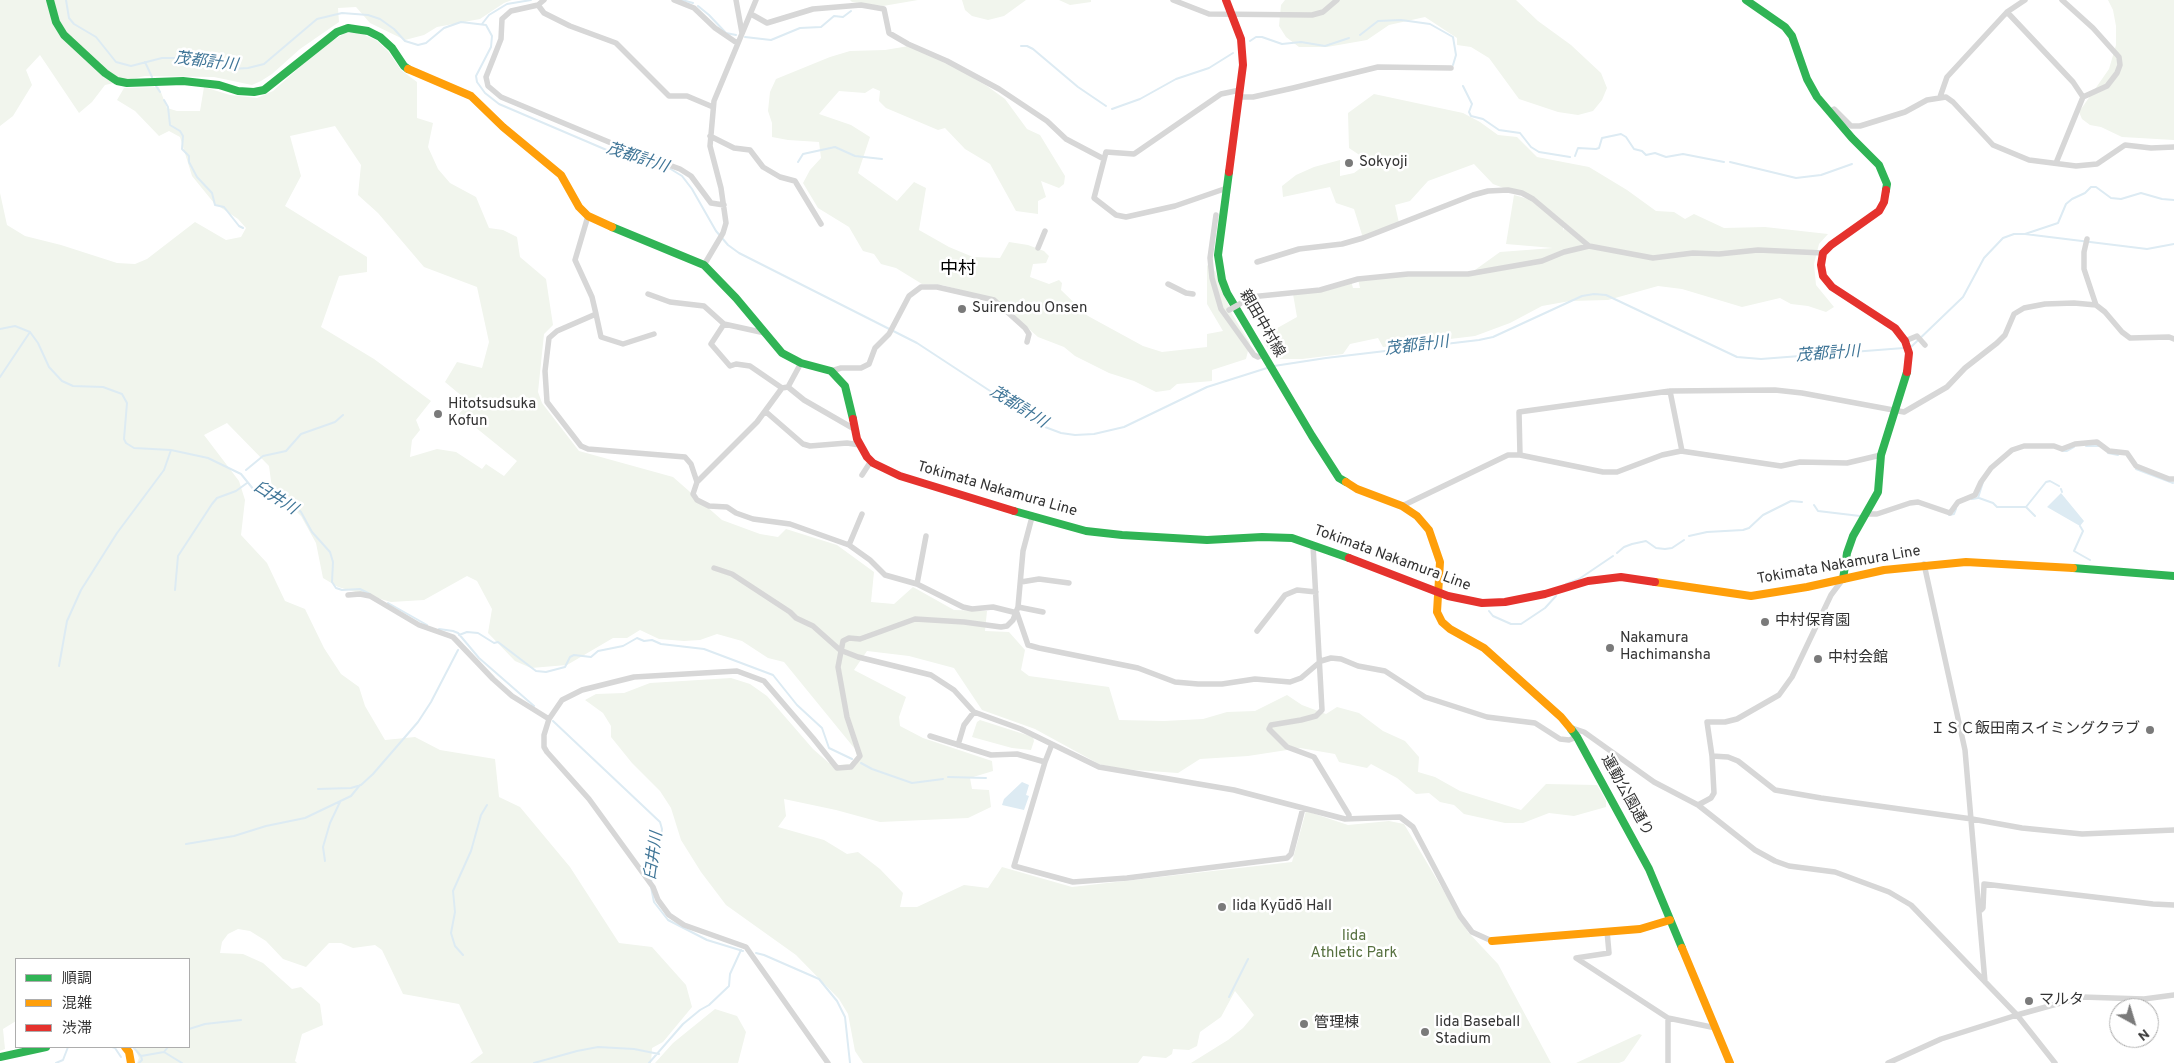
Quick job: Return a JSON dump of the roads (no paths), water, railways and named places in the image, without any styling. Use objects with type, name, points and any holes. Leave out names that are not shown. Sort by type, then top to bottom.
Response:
[{"type":"main road","points":[[50,0],[56,22],[64,35],[117,81],[134,84],[183,81],[220,85],[238,91],[254,92],[264,90],[337,32],[348,28],[368,30],[380,37],[392,48],[404,66],[471,96],[503,127],[561,174],[579,207],[588,216],[662,250],[704,265],[723,284],[782,353],[801,362],[831,371]]},
{"type":"main road","name":"親田中村線","points":[[1226,0],[1243,50],[1240,94],[1218,255],[1222,280],[1227,293],[1263,355],[1339,478],[1356,489],[1402,506],[1424,523],[1434,540],[1440,562],[1437,592]]},
{"type":"main road","points":[[1746,0],[1779,22],[1788,32],[1811,88],[1829,112],[1879,165],[1885,177],[1887,191],[1884,202],[1878,211],[1831,245],[1824,253],[1821,265],[1823,276],[1832,287],[1896,328],[1906,342],[1909,353],[1907,374],[1881,455],[1878,492],[1853,536],[1843,579]]},
{"type":"main road","name":"Tokimata Nakamura Line","points":[[831,371],[845,386],[860,445],[871,461],[881,468],[900,476],[1032,517],[1086,531],[1206,540],[1278,537],[1313,545],[1437,592],[1468,601],[1505,602],[1545,594],[1588,581],[1621,577],[1751,596],[1884,570],[1924,564],[1966,562],[2030,564],[2174,576]]},
{"type":"main road","name":"運動公園通り","points":[[1437,592],[1437,612],[1445,626],[1484,648],[1569,727],[1577,737],[1638,847],[1730,1063]]},
{"type":"main road","points":[[1492,941],[1640,929],[1670,920]]},
{"type":"main road","points":[[0,1057],[41,1048]]},
{"type":"main road","points":[[126,1048],[129,1052],[131,1063]]},
{"type":"street","points":[[544,0],[538,5],[511,11],[502,19],[501,39],[486,77],[488,86],[494,93],[628,150],[680,169],[691,176],[712,203],[724,205]]},
{"type":"street","points":[[674,0],[694,8],[715,28],[736,43]]},
{"type":"street","points":[[736,0],[742,33]]},
{"type":"street","points":[[704,265],[726,223],[724,205],[710,146],[713,107],[736,43],[756,0]]},
{"type":"street","points":[[1173,0],[1209,14],[1312,15],[1323,12],[1337,0]]},
{"type":"street","points":[[1940,97],[1947,78],[2007,12],[2025,0]]},
{"type":"street","points":[[2056,163],[2083,97],[2107,86],[2117,73],[2120,65],[2119,57],[2094,28],[2062,0]]},
{"type":"street","points":[[538,5],[544,14],[616,43],[669,96],[687,96],[713,107]]},
{"type":"street","points":[[750,14],[767,23],[813,8],[860,5],[884,9],[890,33],[908,44],[947,61],[999,89],[1047,121],[1066,139],[1104,158]]},
{"type":"street","points":[[2007,12],[2073,82],[2083,97]]},
{"type":"street","points":[[1227,188],[1175,206],[1126,217],[1116,215],[1094,198],[1106,152],[1134,154],[1221,94],[1240,94],[1253,97],[1378,68],[1451,68]]},
{"type":"street","points":[[1829,112],[1834,109],[1851,126],[1860,126],[1905,112],[1927,100],[1946,97],[1953,102],[1993,145],[2029,160],[2076,166],[2093,166],[2105,160],[2125,145],[2151,148],[2174,147]]},
{"type":"street","points":[[710,136],[734,148],[750,150],[762,167],[780,177],[795,181],[821,224]]},
{"type":"street","points":[[1257,262],[1299,249],[1342,244],[1364,238],[1472,196],[1488,191],[1508,190],[1533,198],[1590,246]]},
{"type":"street","points":[[1216,215],[1210,258],[1212,278],[1223,314],[1254,355],[1263,355]]},
{"type":"street","points":[[588,216],[574,260],[592,297],[601,337],[623,344],[654,334]]},
{"type":"street","points":[[1038,248],[1045,231]]},
{"type":"street","points":[[2086,241],[2084,269],[2096,305]]},
{"type":"street","points":[[1223,314],[1250,297],[1320,290],[1358,279],[1408,274],[1468,274],[1542,261],[1564,252],[1590,246],[1654,258],[1693,253],[1720,254],[1758,250],[1824,253]]},
{"type":"street","points":[[1168,284],[1186,294],[1193,294]]},
{"type":"street","points":[[831,371],[869,364],[875,348],[889,334],[909,296],[920,287],[937,287],[994,300],[1025,328],[1029,334],[1027,342]]},
{"type":"street","points":[[648,294],[670,302],[704,306],[724,324],[765,333]]},
{"type":"street","points":[[1520,455],[1519,412],[1670,391],[1775,390],[1802,393],[1904,412],[1947,387],[1965,368],[2005,335],[2014,314],[2024,308],[2045,304],[2074,303],[2096,305],[2130,338],[2169,337],[2174,339]]},
{"type":"street","points":[[596,314],[557,331],[549,338],[545,371],[547,402],[581,446],[588,449],[685,457],[691,464],[697,482]]},
{"type":"street","points":[[724,324],[711,344],[730,366],[736,364],[750,366],[856,430]]},
{"type":"street","points":[[1906,342],[1917,336],[1925,344]]},
{"type":"street","points":[[801,362],[785,388],[697,482],[693,494],[697,500],[709,506],[727,507],[736,513],[753,518],[790,524],[849,545],[870,560],[885,575],[917,584],[963,607],[1043,612]]},
{"type":"street","points":[[1670,391],[1682,451]]},
{"type":"street","points":[[765,411],[803,444],[810,446],[847,443],[860,445]]},
{"type":"street","points":[[1867,514],[1876,514],[1917,502],[1950,513],[1958,502],[1975,495],[1980,482],[1990,468],[2012,450],[2024,446],[2054,446],[2062,449],[2075,444],[2097,442],[2109,451],[2127,453],[2136,466],[2169,480],[2174,479]]},
{"type":"street","points":[[1402,506],[1508,455],[1520,455],[1603,472],[1617,472],[1662,455],[1682,451],[1781,466],[1800,462],[1847,463],[1881,455]]},
{"type":"street","points":[[862,475],[871,461]]},
{"type":"street","points":[[849,545],[862,514]]},
{"type":"street","points":[[828,1063],[746,947],[684,925],[669,916],[658,900],[653,887],[589,799],[547,752],[544,747],[544,735],[549,719],[562,700],[590,688],[634,677],[737,671],[764,681],[814,738],[837,768],[851,767],[860,756],[847,717],[838,667],[843,641],[849,638],[860,639],[915,619],[1007,626],[1017,610],[1024,551],[1032,517]]},
{"type":"street","points":[[917,584],[926,536]]},
{"type":"street","points":[[1313,545],[1321,661],[1322,710],[1316,716],[1271,725],[1269,729],[1287,747],[1314,757],[1350,819]]},
{"type":"street","points":[[1924,564],[1965,750],[1985,982]]},
{"type":"street","points":[[714,568],[732,574],[790,612],[796,618],[813,626],[840,650],[858,657],[931,675],[954,690],[974,712],[1021,729],[1098,767],[1234,790],[1350,819],[1400,817],[1410,823],[1460,916],[1472,932],[1492,941]]},
{"type":"street","points":[[1021,582],[1039,579],[1069,583]]},
{"type":"street","points":[[1698,805],[1711,798],[1714,793],[1712,756],[1707,722],[1725,722],[1737,719],[1779,695],[1792,677],[1831,595],[1843,579]]},
{"type":"street","points":[[1257,631],[1285,595],[1297,590],[1316,592]]},
{"type":"street","points":[[348,595],[360,594],[370,596],[419,625],[453,637],[492,679],[512,696],[549,719]]},
{"type":"street","points":[[1017,610],[1028,644],[1138,668],[1175,682],[1222,684],[1261,679],[1290,682],[1301,678],[1321,661],[1331,658],[1341,659],[1358,666],[1385,671],[1426,697],[1487,717],[1535,723],[1560,739],[1569,740],[1577,737]]},
{"type":"street","points":[[958,745],[964,725],[974,712]]},
{"type":"street","points":[[1569,727],[1584,732],[1654,782],[1698,805],[1755,850],[1775,861],[1789,866],[1835,872],[1897,896],[1919,912],[2016,1015],[2055,1063]]},
{"type":"street","points":[[930,736],[991,755],[1017,754],[1044,762]]},
{"type":"street","points":[[1052,744],[1044,762],[1014,866],[1073,882],[1083,883],[1287,858],[1291,854],[1303,808]]},
{"type":"street","points":[[1712,756],[1728,757],[1738,761],[1767,784],[1784,792],[2022,828],[2082,834],[2174,830]]},
{"type":"street","points":[[1980,912],[1983,908],[1984,884],[2174,905]]},
{"type":"street","points":[[1607,931],[1609,953],[1576,958],[1668,1018],[1716,1028]]},
{"type":"street","points":[[1888,1063],[1941,1039],[2016,1015],[2082,997],[2144,999],[2174,995]]},
{"type":"street","points":[[1668,1018],[1668,1063]]},
{"type":"waterway","name":"茂都計川","points":[[66,0],[69,18],[74,24],[96,37],[116,62],[131,66],[162,58],[202,61],[232,69],[264,64],[317,19],[342,13],[368,15],[380,19],[394,29],[405,41],[418,45],[426,43],[444,28],[461,22],[486,25],[492,36],[491,47],[476,76],[477,82],[485,93],[499,104],[616,154],[669,168],[682,176],[692,189],[716,231],[728,245],[739,253],[917,343],[1045,427],[1061,433],[1075,435],[1094,434],[1124,427],[1207,387],[1267,368]]},
{"type":"waterway","points":[[482,24],[489,15],[507,4],[531,0]]},
{"type":"waterway","points":[[682,0],[693,3]]},
{"type":"waterway","points":[[698,6],[726,33],[736,35]]},
{"type":"waterway","points":[[745,37],[771,40],[800,28],[821,27],[834,16],[843,17],[851,11]]},
{"type":"waterway","points":[[1360,35],[1378,21],[1401,20],[1430,24],[1453,37],[1456,55],[1453,65]]},
{"type":"waterway","points":[[1250,41],[1256,37],[1262,37],[1282,44],[1301,42],[1325,46],[1349,38]]},
{"type":"waterway","points":[[1021,46],[1033,49],[1078,87],[1106,106]]},
{"type":"waterway","points":[[1112,109],[1140,99],[1176,79],[1209,68],[1233,53]]},
{"type":"waterway","points":[[145,62],[152,77]]},
{"type":"waterway","points":[[156,86],[160,92]]},
{"type":"waterway","points":[[1463,86],[1472,104],[1469,112],[1471,116],[1483,119],[1499,130],[1520,133],[1531,147],[1539,152],[1570,157]]},
{"type":"waterway","points":[[164,100],[168,107],[170,125],[180,131],[183,136],[182,149],[189,156],[189,162],[197,177],[212,193],[215,205],[224,207],[239,226],[243,228]]},
{"type":"waterway","points":[[1575,156],[1578,148],[1596,149],[1599,148],[1602,138],[1621,134],[1626,137],[1634,149],[1642,151],[1646,155],[1655,153],[1666,157],[1683,154],[1724,162]]},
{"type":"waterway","points":[[798,162],[803,154],[835,147],[855,156],[882,159]]},
{"type":"waterway","points":[[1730,162],[1796,178],[1821,175],[1852,164]]},
{"type":"waterway","points":[[2025,234],[2058,223],[2066,204],[2085,193],[2091,187],[2096,187],[2111,198],[2121,199],[2141,193],[2162,199],[2174,200]]},
{"type":"waterway","name":"茂都計川","points":[[1908,347],[1912,346],[1963,297],[1984,258],[2003,238],[2014,234],[2025,234],[2147,249],[2174,244]]},
{"type":"waterway","name":"茂都計川","points":[[1274,366],[1493,337],[1582,296],[1594,294],[1606,295],[1737,357],[1761,359],[1904,348]]},
{"type":"waterway","name":"臼井川","points":[[0,329],[15,326],[30,332],[38,343],[49,367],[62,381],[73,386],[103,387],[122,394],[127,403],[124,439],[126,443],[134,448],[171,450],[208,458],[241,474],[254,490],[297,508],[312,532],[330,552],[333,562],[332,582],[336,588],[342,590],[360,589],[370,594]]},
{"type":"waterway","points":[[0,377],[30,332]]},
{"type":"waterway","points":[[246,470],[263,456],[286,451],[301,434],[335,422],[343,415]]},
{"type":"waterway","points":[[2086,446],[2099,446]]},
{"type":"waterway","points":[[2063,451],[2074,447]]},
{"type":"waterway","points":[[59,666],[67,621],[81,590],[117,533],[164,470],[171,450]]},
{"type":"waterway","points":[[2108,453],[2118,455]]},
{"type":"waterway","points":[[2136,469],[2173,483]]},
{"type":"waterway","points":[[1979,498],[1993,503],[1997,507],[2026,507],[2046,482],[2050,481],[2059,486]]},
{"type":"waterway","points":[[1972,499],[1978,498],[1983,482]]},
{"type":"waterway","points":[[175,590],[178,556],[212,504],[217,498],[236,491],[247,483]]},
{"type":"waterway","points":[[1689,536],[1707,532],[1743,530],[1749,528],[1763,515],[1791,501],[1802,502]]},
{"type":"waterway","points":[[1814,505],[1818,511],[1860,516]]},
{"type":"waterway","points":[[2026,507],[2035,516]]},
{"type":"waterway","points":[[1949,515],[1954,514],[1956,509]]},
{"type":"waterway","points":[[2080,526],[2083,531],[2074,551],[2090,560]]},
{"type":"waterway","points":[[1617,553],[1624,547],[1646,541],[1656,548],[1665,549],[1672,548],[1684,540]]},
{"type":"waterway","points":[[1566,584],[1579,579],[1613,556]]},
{"type":"waterway","points":[[1489,611],[1493,616],[1511,624],[1521,624],[1545,608],[1556,596]]},
{"type":"waterway","name":"臼井川","points":[[388,603],[427,625]]},
{"type":"waterway","name":"臼井川","points":[[439,629],[458,633],[479,658],[534,706]]},
{"type":"waterway","points":[[459,635],[467,632],[478,633],[494,643],[498,642],[536,671],[546,672],[565,667],[570,657],[574,655],[591,657],[598,651],[623,646],[637,638],[644,641],[652,640],[661,644],[704,649],[773,675],[797,705],[822,728],[829,748],[852,759]]},
{"type":"waterway","points":[[318,789],[351,788],[361,785],[373,774],[418,722],[431,702],[458,650]]},
{"type":"waterway","name":"臼井川","points":[[553,721],[660,822],[662,829],[660,844],[651,882]]},
{"type":"waterway","points":[[861,763],[872,769],[912,783],[943,779]]},
{"type":"waterway","points":[[948,777],[986,778]]},
{"type":"waterway","points":[[186,844],[234,836],[266,826],[305,818],[351,796],[360,785]]},
{"type":"waterway","points":[[325,861],[323,847],[330,823],[340,802]]},
{"type":"waterway","points":[[463,955],[455,946],[451,933],[455,912],[453,891],[471,851],[481,815],[487,805]]},
{"type":"waterway","name":"臼井川","points":[[651,887],[654,902],[668,920],[707,940],[743,951]]},
{"type":"waterway","points":[[649,1063],[683,1024],[709,1005],[729,986],[730,974],[741,950]]},
{"type":"waterway","name":"臼井川","points":[[756,953],[819,979],[837,1001],[845,1017],[850,1063]]},
{"type":"waterway","points":[[1229,997],[1248,959]]},
{"type":"waterway","points":[[190,1029],[205,1024],[241,1020]]},
{"type":"waterway","points":[[534,1063],[598,1047],[634,1049],[659,1054]]},
{"type":"waterway","points":[[56,1063],[63,1060],[68,1048]]},
{"type":"waterway","points":[[115,1048],[121,1057]]},
{"type":"waterway","points":[[134,1048],[141,1056],[142,1060],[139,1063]]},
{"type":"waterway","points":[[164,1052],[167,1048]]},
{"type":"waterway","points":[[141,1056],[164,1052],[182,1063]]},
{"type":"place","name":"Sokyoji","points":[[1349,163]]},
{"type":"place","name":"Suirendou Onsen","points":[[962,309]]},
{"type":"place","name":"Hitotsudsuka Kofun","points":[[438,414]]},
{"type":"place","name":"中村保育園","points":[[1765,622]]},
{"type":"place","name":"Nakamura Hachimansha","points":[[1610,648]]},
{"type":"place","name":"中村会館","points":[[1818,659]]},
{"type":"place","name":"ＩＳＣ飯田南スイミングクラブ","points":[[2150,730]]},
{"type":"place","name":"Iida Kyūdō Hall","points":[[1222,907]]},
{"type":"place","name":"マルタ","points":[[2029,1001]]},
{"type":"place","name":"管理棟","points":[[1304,1024]]},
{"type":"place","name":"Iida Baseball Stadium","points":[[1425,1032]]},
{"type":"district","name":"中村","points":[[958,270]]},
{"type":"park label","name":"Iida Athletic Park","points":[[1354,946]]}]
